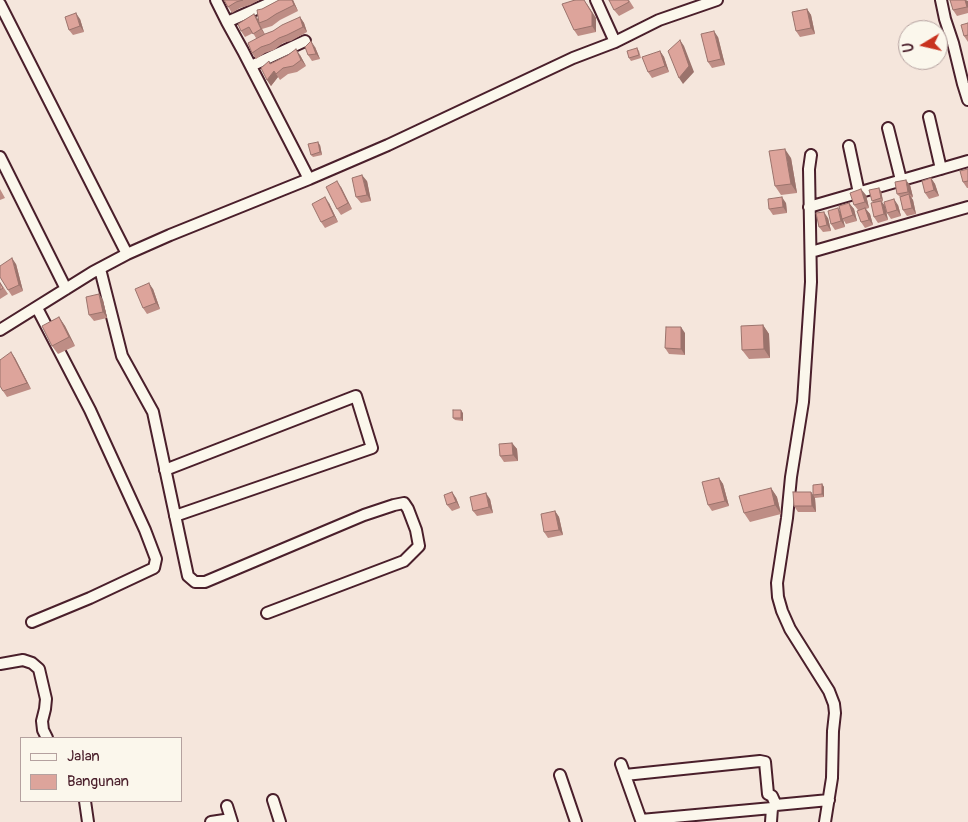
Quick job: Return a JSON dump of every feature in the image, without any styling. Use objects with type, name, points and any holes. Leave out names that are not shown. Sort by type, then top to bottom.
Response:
[{"type":"street","points":[[216,0],[309,179]]},
{"type":"street","points":[[226,22],[277,0]]},
{"type":"street","points":[[596,0],[615,42]]},
{"type":"street","points":[[0,330],[97,270],[127,254],[309,179],[573,58],[615,42],[659,20],[717,0]]},
{"type":"street","points":[[941,0],[968,100]]},
{"type":"street","points":[[0,4],[4,20],[127,254]]},
{"type":"street","points":[[250,66],[306,41]]},
{"type":"street","points":[[929,117],[941,169]]},
{"type":"street","points":[[888,128],[902,180]]},
{"type":"street","points":[[849,146],[859,193]]},
{"type":"street","points":[[811,155],[809,169],[811,252],[809,319],[803,402],[777,583],[778,597],[786,620],[829,691],[834,704],[832,778],[825,822]]},
{"type":"street","points":[[0,157],[66,289]]},
{"type":"street","points":[[809,207],[968,161]]},
{"type":"street","points":[[811,252],[968,207]]},
{"type":"street","points":[[97,270],[122,356],[153,412],[188,576],[195,582],[205,582],[364,515],[404,503],[408,509],[416,530],[419,546],[404,561],[267,613]]},
{"type":"street","points":[[32,622],[90,598],[154,568],[156,558],[90,410],[37,308]]},
{"type":"street","points":[[165,470],[356,396],[372,448],[175,516]]},
{"type":"street","points":[[0,664],[24,660],[32,663],[39,670],[46,699],[42,721],[46,737]]},
{"type":"street","points":[[625,775],[765,762],[768,794],[772,796],[774,806],[771,822]]},
{"type":"street","points":[[621,764],[641,821],[829,800]]},
{"type":"street","points":[[560,776],[576,822]]},
{"type":"street","points":[[273,800],[280,822]]},
{"type":"street","points":[[85,802],[88,822]]},
{"type":"street","points":[[211,822],[232,821],[227,806]]},
{"type":"building","points":[[224,0],[243,0],[228,7]]},
{"type":"building","points":[[279,0],[292,0],[294,5],[259,23],[257,10]]},
{"type":"building","points":[[575,0],[584,0],[592,13],[592,26],[574,30],[562,4]]},
{"type":"building","points":[[609,0],[628,0],[629,2],[614,10]]},
{"type":"building","points":[[950,0],[965,0],[967,7],[953,10]]},
{"type":"building","points":[[807,9],[811,28],[796,31],[792,12]]},
{"type":"building","points":[[76,13],[80,26],[69,30],[65,17]]},
{"type":"building","points":[[254,14],[261,29],[253,34],[249,27],[241,31],[238,24]]},
{"type":"building","points":[[300,17],[303,27],[252,53],[248,43]]},
{"type":"building","points":[[968,23],[968,35],[964,36],[961,25]]},
{"type":"building","points":[[714,31],[721,59],[708,62],[701,34]]},
{"type":"building","points":[[680,40],[689,66],[679,78],[668,51]]},
{"type":"building","points":[[311,41],[316,54],[308,55],[305,47]]},
{"type":"building","points":[[637,48],[639,55],[629,58],[627,51]]},
{"type":"building","points":[[296,49],[301,60],[293,66],[283,68],[276,74],[274,71],[267,80],[261,68],[269,61],[270,64]]},
{"type":"building","points":[[660,51],[665,66],[648,72],[642,57]]},
{"type":"building","points":[[318,142],[320,152],[311,155],[308,144]]},
{"type":"building","points":[[785,149],[791,184],[775,186],[769,151]]},
{"type":"building","points":[[968,169],[968,181],[963,182],[960,171]]},
{"type":"building","points":[[362,175],[367,195],[356,197],[352,178]]},
{"type":"building","points":[[931,178],[934,190],[925,193],[922,181]]},
{"type":"building","points":[[906,180],[908,192],[897,194],[895,182]]},
{"type":"building","points":[[337,181],[348,203],[337,209],[326,187]]},
{"type":"building","points":[[879,188],[881,198],[872,201],[869,190]]},
{"type":"building","points":[[861,189],[865,202],[854,205],[850,193]]},
{"type":"building","points":[[909,194],[912,208],[903,210],[900,197]]},
{"type":"building","points":[[325,197],[334,216],[321,222],[312,204]]},
{"type":"building","points":[[782,197],[783,207],[769,209],[768,199]]},
{"type":"building","points":[[894,199],[897,210],[887,213],[884,202]]},
{"type":"building","points":[[881,201],[884,214],[874,217],[871,203]]},
{"type":"building","points":[[849,203],[853,215],[842,219],[839,206]]},
{"type":"building","points":[[838,208],[841,221],[831,224],[828,211]]},
{"type":"building","points":[[865,208],[869,220],[861,222],[857,211]]},
{"type":"building","points":[[824,212],[827,225],[819,227],[816,213]]},
{"type":"building","points":[[12,258],[19,285],[8,290],[0,277],[0,266]]},
{"type":"building","points":[[149,283],[156,303],[143,308],[135,289]]},
{"type":"building","points":[[99,294],[103,312],[89,315],[86,297]]},
{"type":"building","points":[[59,317],[69,337],[52,346],[42,326]]},
{"type":"building","points":[[763,325],[764,349],[742,350],[741,326]]},
{"type":"building","points":[[666,327],[681,327],[681,349],[665,348]]},
{"type":"building","points":[[11,352],[27,383],[3,391],[0,386],[0,360]]},
{"type":"building","points":[[453,410],[461,410],[461,418],[453,418]]},
{"type":"building","points":[[512,443],[513,455],[500,456],[499,444]]},
{"type":"building","points":[[719,478],[725,501],[708,505],[702,482]]},
{"type":"building","points":[[822,484],[822,494],[813,495],[813,485]]},
{"type":"building","points":[[771,488],[775,505],[744,513],[739,496]]},
{"type":"building","points":[[452,492],[456,502],[447,505],[444,495]]},
{"type":"building","points":[[793,492],[811,492],[812,506],[794,506]]},
{"type":"building","points":[[486,493],[489,507],[473,511],[470,497]]},
{"type":"building","points":[[555,511],[559,530],[544,532],[541,514]]}]
